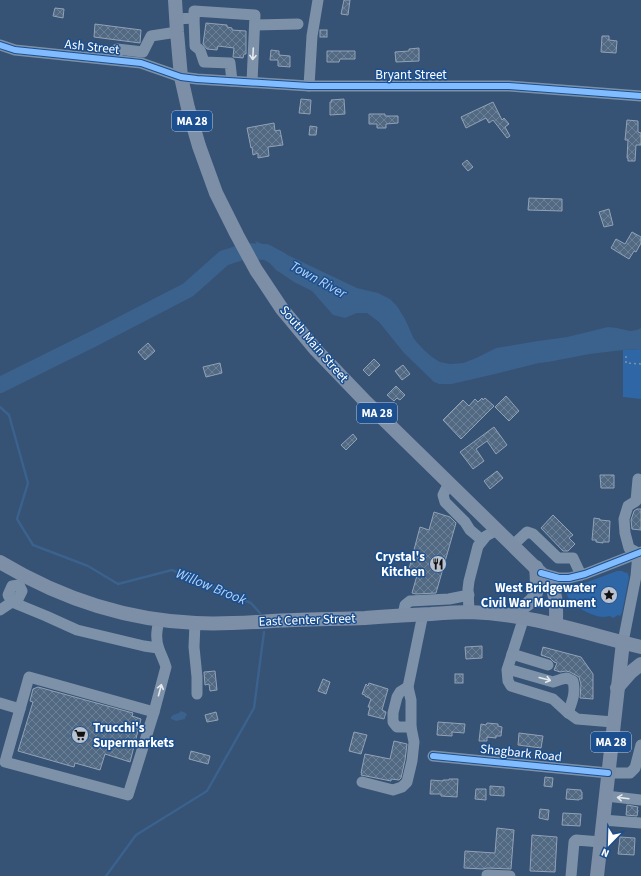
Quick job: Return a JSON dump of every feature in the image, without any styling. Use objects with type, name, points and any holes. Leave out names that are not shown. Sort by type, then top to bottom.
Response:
[{"type":"main road","name":"South Main Street","points":[[175,0],[181,78],[199,146],[216,193],[256,270],[282,309],[316,350],[366,402],[551,584],[557,603],[556,624]]},
{"type":"main road","name":"East Center Street","points":[[0,562],[21,580],[91,604],[126,614],[159,620],[195,623],[249,623],[469,612],[524,617],[641,647]]},
{"type":"main road","points":[[510,615],[530,602],[534,597],[536,593],[538,570]]},
{"type":"main road","name":"MA 28","points":[[597,876],[623,642]]},
{"type":"main road","points":[[617,689],[631,672],[641,664]]},
{"type":"street","points":[[309,86],[312,36],[318,0]]},
{"type":"street","points":[[232,81],[230,63],[204,62],[200,50],[195,46],[194,11],[255,15],[252,82]]},
{"type":"street","points":[[143,64],[143,52],[151,36],[194,18]]},
{"type":"street","points":[[255,25],[298,24]]},
{"type":"street","name":"Ash Street","points":[[0,45],[14,50],[143,64],[181,78]]},
{"type":"street","points":[[117,60],[117,49],[143,52]]},
{"type":"street","name":"Bryant Street","points":[[181,78],[309,86],[509,86],[641,96]]},
{"type":"street","points":[[638,479],[636,502],[628,506],[624,519],[624,533],[628,548],[640,553]]},
{"type":"street","points":[[449,483],[443,495],[445,502],[465,522],[470,530],[482,540]]},
{"type":"street","points":[[469,612],[469,581],[478,546],[486,536],[497,530]]},
{"type":"street","points":[[513,545],[527,532],[533,534],[558,558],[573,558],[578,576]]},
{"type":"street","points":[[538,570],[562,578],[569,578],[640,553]]},
{"type":"street","points":[[623,642],[640,553]]},
{"type":"street","points":[[0,610],[18,599],[22,591],[21,580]]},
{"type":"street","points":[[403,615],[405,605],[410,601],[449,599],[468,595]]},
{"type":"street","points":[[12,602],[77,630],[158,648]]},
{"type":"street","points":[[362,782],[393,790],[402,787],[407,782],[412,761],[414,742],[411,727],[411,700],[408,687],[424,614]]},
{"type":"street","points":[[524,617],[508,669],[508,681],[511,686],[553,699],[577,719],[613,722]]},
{"type":"street","points":[[154,712],[30,676],[5,762],[128,795],[154,712],[166,667],[157,643],[159,620]]},
{"type":"street","points":[[195,623],[194,647],[197,694]]},
{"type":"street","points":[[512,654],[548,665]]},
{"type":"street","points":[[508,669],[553,682],[567,678],[573,681],[574,697],[568,713]]},
{"type":"street","points":[[408,687],[400,692],[392,713],[393,722],[397,727],[411,727]]},
{"type":"street","points":[[0,703],[20,709]]},
{"type":"street","points":[[638,769],[641,745]]},
{"type":"street","name":"Shagbark Road","points":[[432,756],[608,773],[630,773],[638,769]]},
{"type":"street","points":[[606,796],[641,800]]},
{"type":"street","points":[[603,820],[641,822]]},
{"type":"street","points":[[571,876],[574,842],[576,840],[601,842]]},
{"type":"street","points":[[487,876],[510,876]]},
{"type":"path","points":[[626,356],[626,363],[641,364]]},
{"type":"shaded area","points":[[641,349],[641,399],[623,397],[623,350]]},
{"type":"shaded area","points":[[617,571],[627,572],[629,577],[622,613],[620,616],[618,615],[613,618],[610,616],[604,617],[593,615],[580,609],[570,600],[567,595],[566,590]]},
{"type":"water","points":[[255,241],[357,288],[378,293],[390,299],[397,306],[405,319],[414,339],[424,350],[440,362],[450,364],[463,363],[496,348],[567,337],[608,327],[630,331],[641,328],[641,349],[590,354],[539,363],[452,384],[439,384],[434,382],[404,353],[379,322],[367,313],[357,313],[345,318],[333,315],[312,291],[294,282],[276,270],[265,258]]},
{"type":"water","points":[[181,711],[186,713],[187,716],[185,719],[176,721],[171,719],[173,715]]},
{"type":"building","points":[[344,0],[350,0],[348,15],[341,14]]},
{"type":"building","points":[[55,8],[64,9],[63,18],[53,16]]},
{"type":"building","points":[[206,23],[227,25],[227,27],[232,28],[232,30],[246,31],[246,54],[244,54],[243,58],[233,57],[234,48],[218,46],[217,50],[207,49],[203,44]]},
{"type":"building","points":[[95,24],[141,30],[140,43],[94,37]]},
{"type":"building","points":[[320,30],[327,30],[327,37],[320,37]]},
{"type":"building","points":[[602,36],[609,36],[609,40],[617,41],[616,53],[601,52]]},
{"type":"building","points":[[419,48],[419,61],[396,62],[395,52],[409,51],[409,49]]},
{"type":"building","points":[[271,50],[279,51],[279,55],[290,56],[290,67],[278,66],[278,60],[270,60]]},
{"type":"building","points":[[327,51],[355,51],[355,59],[340,59],[339,62],[327,62]]},
{"type":"building","points":[[301,99],[311,100],[310,114],[299,113]]},
{"type":"building","points":[[344,99],[345,114],[330,115],[331,100]]},
{"type":"building","points":[[493,102],[502,120],[504,118],[509,124],[505,127],[510,136],[507,138],[493,120],[489,123],[486,118],[466,128],[461,117]]},
{"type":"building","points":[[369,114],[398,116],[398,123],[386,124],[386,128],[377,128],[377,124],[369,124]]},
{"type":"building","points":[[627,120],[638,121],[638,132],[641,133],[641,145],[636,145],[635,161],[628,161],[627,158],[628,140],[625,140]]},
{"type":"building","points":[[274,123],[275,131],[280,130],[283,145],[268,147],[269,156],[258,158],[258,153],[253,155],[247,128]]},
{"type":"building","points":[[310,126],[317,127],[316,135],[309,135]]},
{"type":"building","points":[[467,160],[473,167],[468,171],[462,164]]},
{"type":"building","points":[[529,198],[562,199],[562,211],[528,210]]},
{"type":"building","points":[[609,209],[613,225],[604,227],[599,212]]},
{"type":"building","points":[[632,232],[641,237],[641,243],[636,252],[634,251],[629,259],[611,248],[616,239],[625,244]]},
{"type":"building","points":[[148,343],[155,351],[145,360],[138,352]]},
{"type":"building","points":[[374,359],[380,365],[369,376],[363,370]]},
{"type":"building","points":[[220,363],[222,373],[206,377],[203,367]]},
{"type":"building","points":[[403,365],[410,374],[402,380],[395,371]]},
{"type":"building","points":[[396,386],[405,395],[400,400],[397,398],[394,401],[387,395]]},
{"type":"building","points":[[506,396],[519,411],[509,421],[495,407]]},
{"type":"building","points":[[482,398],[483,400],[485,398],[494,406],[461,439],[443,420],[463,400],[469,406],[475,399],[478,402]]},
{"type":"building","points":[[494,427],[507,445],[496,454],[487,441],[476,449],[484,461],[473,469],[460,452]]},
{"type":"building","points":[[353,434],[357,439],[346,450],[341,445]]},
{"type":"building","points":[[497,471],[503,478],[490,489],[484,481]]},
{"type":"building","points":[[600,475],[614,475],[614,488],[601,488]]},
{"type":"building","points":[[641,509],[641,530],[632,529],[631,520],[634,511]]},
{"type":"building","points":[[434,512],[450,517],[456,523],[436,593],[416,594],[412,593],[418,572],[409,569],[420,527],[429,530]]},
{"type":"building","points":[[553,515],[573,535],[569,538],[575,544],[568,551],[563,551],[541,528]]},
{"type":"building","points":[[594,518],[610,521],[609,542],[603,543],[592,540]]},
{"type":"building","points":[[482,646],[482,658],[466,659],[465,647]]},
{"type":"building","points":[[543,647],[581,657],[593,674],[593,699],[580,698],[581,685],[579,677],[570,672],[560,672],[554,670],[557,663],[550,658],[541,655]]},
{"type":"building","points":[[215,671],[217,690],[210,691],[209,684],[205,685],[204,672]]},
{"type":"building","points":[[455,674],[463,674],[463,683],[455,683]]},
{"type":"building","points":[[323,679],[330,682],[326,694],[318,691]]},
{"type":"building","points":[[369,683],[388,689],[382,710],[386,712],[384,719],[368,715],[370,707],[368,707],[371,699],[362,694],[366,684],[368,686]]},
{"type":"building","name":"Trucchi's Supermarkets","points":[[38,687],[133,713],[132,716],[141,719],[130,762],[105,754],[100,770],[75,763],[74,767],[18,751],[33,702],[30,701],[33,689]]},
{"type":"building","points":[[216,712],[218,720],[207,722],[205,715]]},
{"type":"building","points":[[438,722],[465,724],[464,733],[452,732],[452,736],[437,735]]},
{"type":"building","points":[[487,723],[498,724],[498,726],[502,727],[501,736],[496,736],[496,738],[487,737],[487,741],[479,741],[481,724],[486,725]]},
{"type":"building","points":[[354,732],[367,735],[361,754],[349,751]]},
{"type":"building","points":[[519,733],[543,736],[541,748],[518,745]]},
{"type":"building","points":[[394,741],[407,744],[401,778],[399,780],[391,779],[391,781],[361,775],[365,754],[390,759]]},
{"type":"building","points":[[191,751],[210,756],[208,764],[189,759]]},
{"type":"building","points":[[545,777],[553,778],[552,787],[544,786]]},
{"type":"building","points":[[458,779],[457,797],[441,796],[441,794],[430,794],[431,780],[443,781]]},
{"type":"building","points":[[490,786],[504,787],[504,796],[490,795]]},
{"type":"building","points":[[476,789],[486,789],[486,800],[475,799]]},
{"type":"building","points":[[567,789],[581,790],[582,799],[566,799]]},
{"type":"building","points":[[627,805],[638,807],[637,816],[626,815]]},
{"type":"building","points":[[540,809],[549,810],[548,820],[539,818]]},
{"type":"building","points":[[563,813],[581,814],[580,826],[562,825]]},
{"type":"building","points":[[497,828],[514,830],[511,869],[464,868],[465,851],[495,853]]},
{"type":"building","points":[[532,835],[557,837],[555,872],[530,871]]},
{"type":"building","points":[[620,837],[635,838],[634,855],[618,854]]},
{"type":"waterway","name":"Town River","points":[[0,385],[188,290],[224,258],[246,251],[266,252],[281,260]]},
{"type":"waterway","name":"Willow Brook","points":[[0,407],[9,415],[28,483],[17,519],[33,545],[88,566],[118,584],[172,570],[251,603],[260,613]]},
{"type":"waterway","name":"Willow Brook","points":[[106,876],[136,835],[207,791],[254,708],[264,632]]},
{"type":"cycle path","points":[[0,45],[15,50],[141,63],[181,77],[197,79],[309,86],[509,86],[641,96]]},
{"type":"cycle path","points":[[541,573],[559,578],[569,578],[585,574],[641,552]]},
{"type":"cycle path","points":[[433,756],[608,773]]},
{"type":"place","name":"Crystal's Kitchen","points":[[438,564]]},
{"type":"place","name":"West Bridgewater Civil War Monument","points":[[609,595]]},
{"type":"place","name":"Trucchi's Supermarkets","points":[[80,735]]}]
